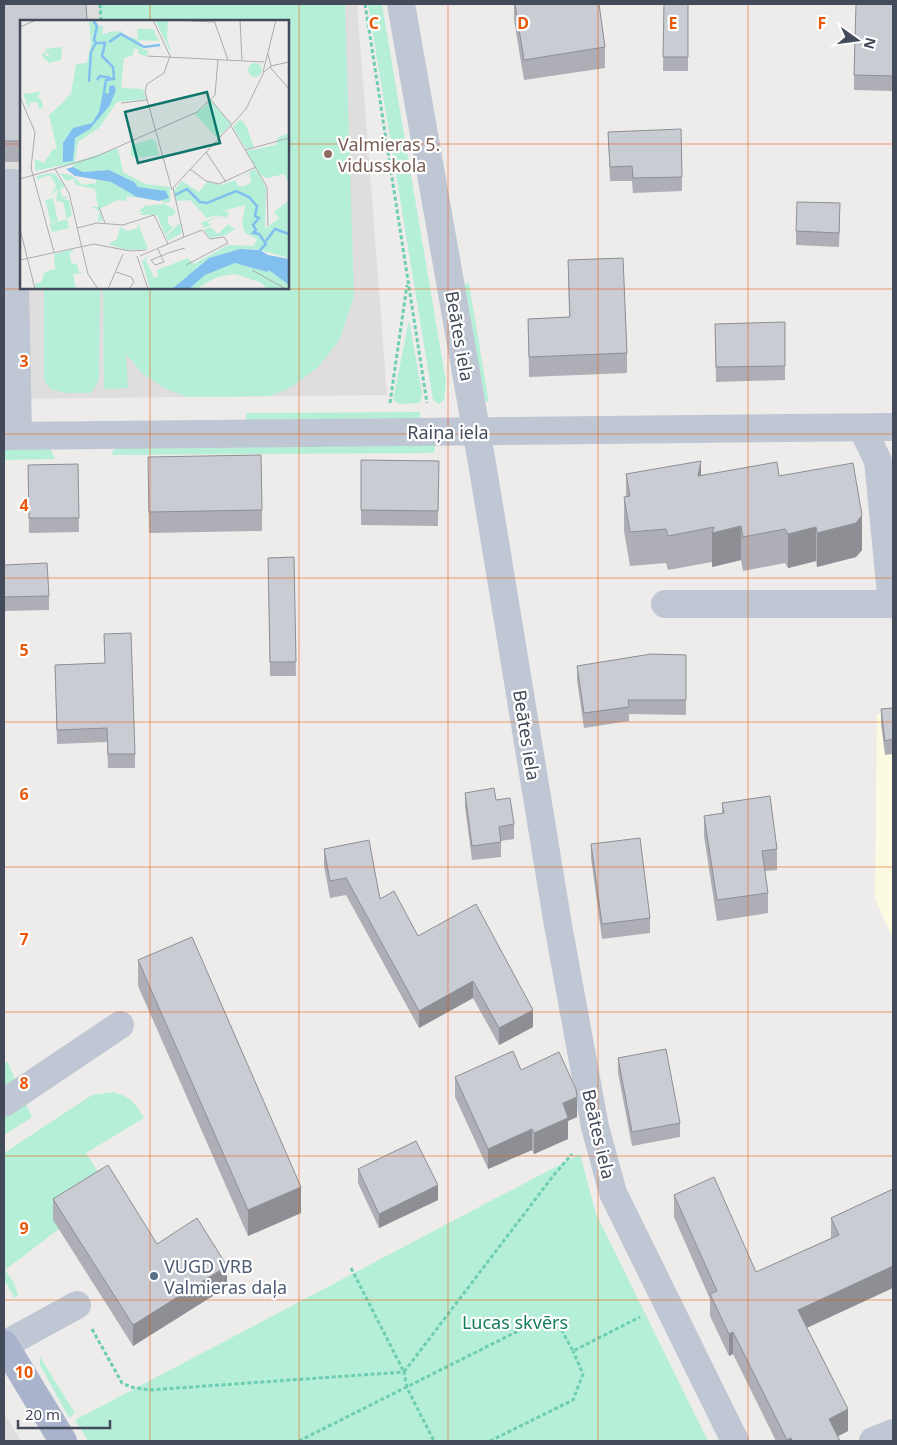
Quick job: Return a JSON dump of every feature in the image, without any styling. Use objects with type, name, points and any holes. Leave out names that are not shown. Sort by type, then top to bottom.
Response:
[{"type":"main road","points":[[4,1345],[63,1441]]},
{"type":"street","name":"Beātes iela","points":[[401,4],[595,1127],[613,1193],[735,1441]]},
{"type":"street","points":[[4,184],[13,184],[11,436]]},
{"type":"street","name":"Raiņa iela","points":[[11,436],[893,427]]},
{"type":"street","points":[[666,604],[892,604],[878,461],[862,428]]},
{"type":"street","points":[[4,1103],[120,1025]]},
{"type":"street","points":[[4,1345],[77,1305]]},
{"type":"street","points":[[873,1441],[893,1433]]},
{"type":"path","points":[[100,4],[101,20]]},
{"type":"path","points":[[366,4],[427,405]]},
{"type":"path","points":[[390,405],[408,282]]},
{"type":"path","points":[[77,1305],[122,1383],[131,1387],[149,1390],[404,1372],[553,1176],[595,1127]]},
{"type":"path","points":[[351,1268],[404,1372],[407,1388],[434,1441]]},
{"type":"path","points":[[573,1351],[667,1302]]},
{"type":"path","points":[[300,1441],[538,1321],[561,1329],[583,1374],[573,1400],[490,1441]]},
{"type":"shaded area","name":"Valmieras 5. vidusskola","points":[[4,4],[357,4],[387,395],[4,399]]},
{"type":"shaded area","points":[[893,713],[893,939],[875,899],[877,714]]},
{"type":"shaded area","points":[[4,1413],[21,1441],[4,1441]]},
{"type":"green space","points":[[100,4],[345,4],[354,297],[339,341],[317,368],[290,388],[271,396],[187,397],[164,388],[142,373],[126,354],[128,388],[104,389],[103,289],[289,289],[289,20],[101,20]]},
{"type":"green space","points":[[368,4],[382,4],[446,382],[444,400],[439,404],[433,400]]},
{"type":"green space","points":[[469,283],[489,403],[482,398],[464,284]]},
{"type":"green space","points":[[44,289],[100,289],[99,376],[97,385],[90,393],[67,393],[52,390],[44,381]]},
{"type":"green space","points":[[409,320],[422,393],[420,403],[400,404],[393,400]]},
{"type":"green space","points":[[420,412],[420,418],[246,420],[246,413]]},
{"type":"green space","points":[[436,438],[434,453],[112,455],[121,442]]},
{"type":"green space","points":[[49,445],[55,459],[4,460],[4,446]]},
{"type":"green space","points":[[7,1061],[32,1117],[4,1135],[4,1064]]},
{"type":"green space","points":[[113,1092],[132,1101],[144,1118],[86,1153],[107,1186],[59,1229],[5,1270],[14,1283],[18,1294],[15,1298],[4,1280],[4,1153],[92,1095]]},
{"type":"green space","name":"Lucas skvērs","points":[[580,1154],[596,1214],[708,1441],[88,1441],[75,1420]]},
{"type":"green space","points":[[40,1357],[75,1413],[69,1418],[40,1365]]},
{"type":"building","points":[[4,4],[86,4],[87,20],[20,20],[20,141],[4,141]]},
{"type":"building","points":[[515,4],[599,4],[605,47],[524,60]]},
{"type":"building","points":[[664,4],[688,4],[688,57],[663,57]]},
{"type":"building","points":[[856,4],[893,4],[893,76],[854,75]]},
{"type":"building","points":[[681,129],[682,177],[633,178],[632,166],[610,167],[608,132]]},
{"type":"building","points":[[797,202],[840,203],[839,233],[796,231]]},
{"type":"building","points":[[623,258],[627,353],[529,357],[528,319],[570,317],[568,260]]},
{"type":"building","points":[[785,322],[785,366],[716,367],[715,324]]},
{"type":"building","points":[[261,455],[262,510],[149,512],[148,457]]},
{"type":"building","points":[[361,460],[439,461],[438,511],[361,510]]},
{"type":"building","points":[[701,461],[698,476],[777,462],[779,476],[853,463],[862,515],[856,523],[817,533],[816,527],[788,534],[785,529],[743,537],[741,526],[712,533],[714,527],[668,536],[666,529],[630,532],[624,497],[630,496],[626,474]]},
{"type":"building","points":[[78,464],[79,518],[29,518],[28,465]]},
{"type":"building","points":[[294,557],[296,662],[270,662],[268,558]]},
{"type":"building","points":[[47,563],[49,596],[4,597],[4,565]]},
{"type":"building","points":[[131,633],[135,754],[108,754],[107,728],[57,730],[55,665],[105,663],[104,634]]},
{"type":"building","points":[[651,654],[686,655],[686,700],[628,700],[629,707],[584,713],[577,666]]},
{"type":"building","points":[[893,708],[893,739],[885,741],[881,709]]},
{"type":"building","points":[[494,788],[496,800],[510,798],[514,824],[499,827],[501,842],[472,846],[465,793]]},
{"type":"building","points":[[770,796],[777,849],[762,851],[768,893],[717,900],[704,816],[724,813],[722,803]]},
{"type":"building","points":[[640,838],[650,918],[602,924],[591,844]]},
{"type":"building","points":[[369,840],[380,899],[394,891],[418,936],[476,904],[533,1010],[499,1028],[473,981],[419,1011],[346,878],[330,881],[324,849]]},
{"type":"building","points":[[192,937],[301,1187],[248,1210],[138,960]]},
{"type":"building","points":[[666,1049],[680,1123],[632,1132],[618,1058]]},
{"type":"building","points":[[513,1051],[521,1070],[559,1052],[576,1089],[577,1097],[563,1103],[568,1118],[534,1133],[532,1129],[488,1149],[455,1077]]},
{"type":"building","points":[[416,1141],[438,1185],[379,1214],[358,1169]]},
{"type":"building","name":"VUGD VRB Valmieras daļa","points":[[108,1165],[157,1244],[197,1218],[227,1266],[133,1325],[53,1199]]},
{"type":"building","points":[[714,1177],[756,1272],[839,1235],[831,1218],[893,1189],[893,1266],[798,1310],[848,1409],[829,1419],[840,1441],[792,1441],[791,1438],[787,1440],[733,1332],[729,1334],[710,1294],[717,1291],[674,1195]]},
{"type":"place","name":"Valmieras 5. vidusskola","points":[[328,154]]},
{"type":"place","name":"VUGD VRB Valmieras daļa","points":[[154,1276]]}]
